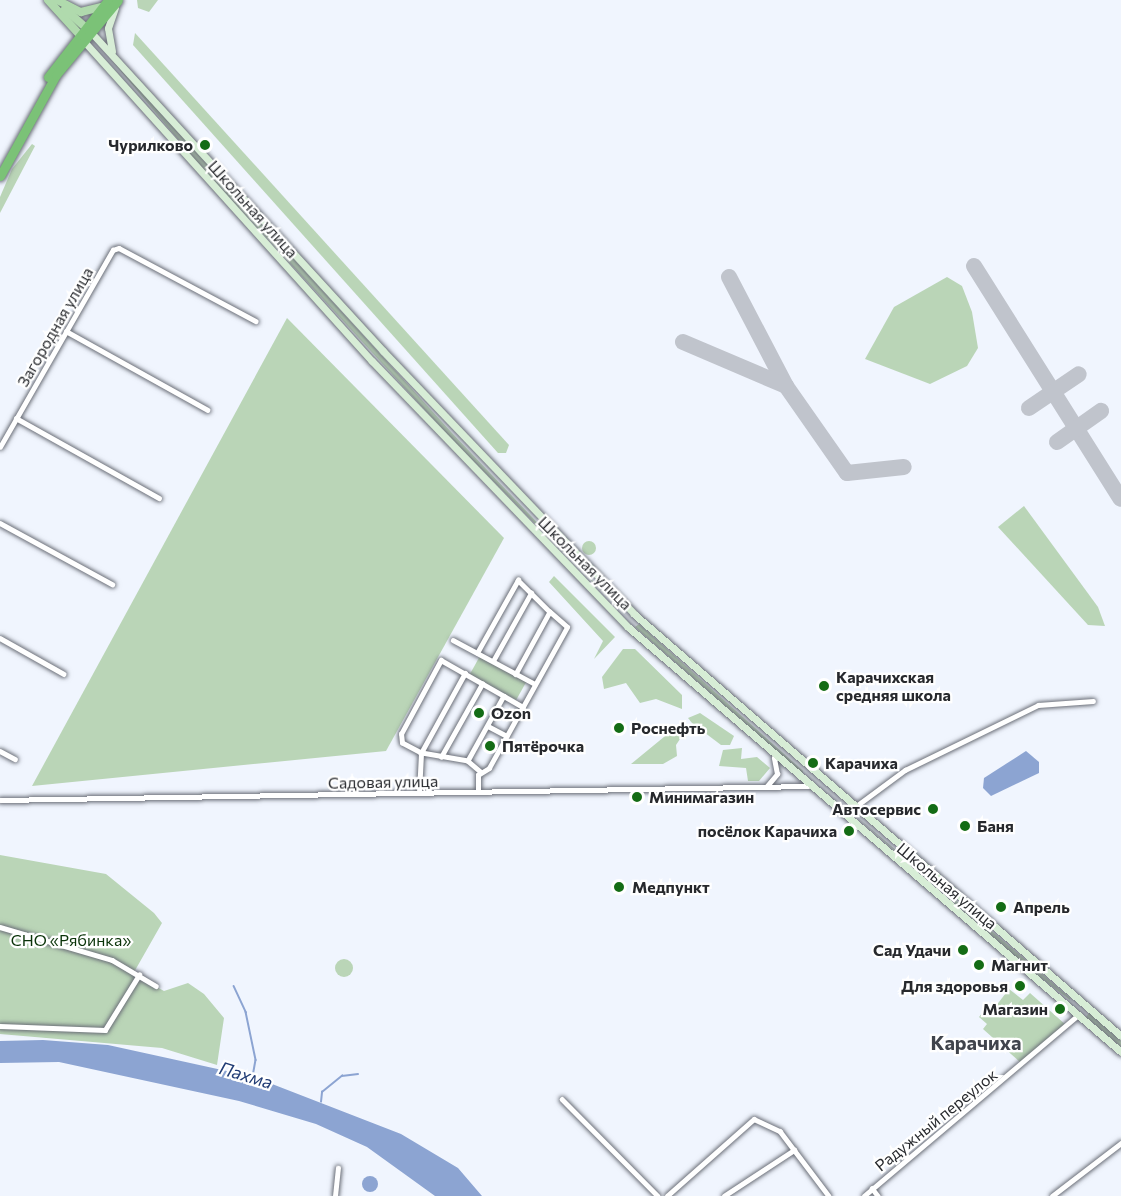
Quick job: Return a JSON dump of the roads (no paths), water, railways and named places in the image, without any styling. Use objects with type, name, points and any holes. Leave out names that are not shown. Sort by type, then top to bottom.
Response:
[{"type":"highway","points":[[0,176],[83,32],[119,0]]},
{"type":"highway","points":[[0,163],[83,32],[105,4]]},
{"type":"main road","points":[[48,0],[83,32]]},
{"type":"main road","points":[[56,0],[83,32]]},
{"type":"main road","points":[[56,0],[81,12],[105,4]]},
{"type":"main road","points":[[112,51],[108,24],[119,0]]},
{"type":"main road","name":"Школьная улица","points":[[83,32],[112,51],[383,351],[638,617],[817,777],[1121,1036]]},
{"type":"main road","name":"Школьная улица","points":[[83,32],[372,361],[628,627],[774,758],[1121,1052]]},
{"type":"main road","points":[[628,627],[638,617]]},
{"type":"main road","points":[[808,786],[817,777]]},
{"type":"main road","points":[[1078,1015],[1085,1006]]},
{"type":"street","name":"Загородная улица","points":[[0,447],[113,250],[120,248],[256,321]]},
{"type":"street","points":[[66,331],[208,410]]},
{"type":"street","points":[[16,418],[159,498]]},
{"type":"street","points":[[0,523],[112,584]]},
{"type":"street","points":[[477,653],[518,580],[565,630],[489,768],[480,771]]},
{"type":"street","points":[[493,661],[531,592]]},
{"type":"street","points":[[516,674],[550,612]]},
{"type":"street","points":[[0,638],[64,674]]},
{"type":"street","points":[[453,640],[535,684]]},
{"type":"street","points":[[480,771],[468,761],[421,753],[402,742],[401,734],[441,660],[523,706]]},
{"type":"street","points":[[419,793],[421,753],[465,673]]},
{"type":"street","points":[[441,757],[482,684]]},
{"type":"street","points":[[468,761],[504,696]]},
{"type":"street","points":[[843,816],[852,806],[905,770],[1038,705],[1093,701]]},
{"type":"street","points":[[488,726],[507,736]]},
{"type":"street","points":[[0,751],[15,759]]},
{"type":"street","points":[[766,787],[777,774],[774,758]]},
{"type":"street","points":[[478,792],[480,771]]},
{"type":"street","name":"Садовая улица","points":[[0,800],[808,786]]},
{"type":"street","points":[[0,927],[112,960],[156,986]]},
{"type":"street","points":[[0,1026],[105,1030],[139,975]]},
{"type":"street","name":"Радужный переулок","points":[[864,1196],[1078,1015]]},
{"type":"street","points":[[562,1099],[658,1196]]},
{"type":"street","points":[[667,1196],[754,1119],[780,1131],[830,1196]]},
{"type":"street","points":[[1052,1196],[1121,1143]]},
{"type":"street","points":[[724,1196],[794,1150]]},
{"type":"street","points":[[335,1196],[338,1168]]},
{"type":"street","points":[[872,1188],[878,1196]]},
{"type":"water","points":[[1026,751],[1039,762],[1039,773],[991,796],[983,788],[984,778]]},
{"type":"water","name":"Пахма","points":[[43,1040],[108,1045],[254,1077],[401,1134],[458,1168],[482,1196],[435,1196],[367,1147],[316,1124],[239,1101],[59,1062],[0,1063],[0,1041]]},
{"type":"water","points":[[367,1176],[373,1176],[378,1184],[376,1190],[367,1192],[362,1187],[362,1181]]},
{"type":"waterway","points":[[234,986],[246,1012],[256,1060],[253,1077]]},
{"type":"waterway","points":[[321,1102],[322,1092],[342,1076],[358,1074]]},
{"type":"place","name":"Чурилково","points":[[205,145]]},
{"type":"place","name":"Карачихская средняя школа","points":[[824,686]]},
{"type":"place","name":"Ozon","points":[[479,713]]},
{"type":"place","name":"Роснефть","points":[[619,728]]},
{"type":"place","name":"Пятёрочка","points":[[490,746]]},
{"type":"place","name":"Карачиха","points":[[813,763]]},
{"type":"place","name":"Минимагазин","points":[[637,797]]},
{"type":"place","name":"Автосервис","points":[[933,809]]},
{"type":"place","name":"Баня","points":[[965,826]]},
{"type":"place","name":"посёлок Карачиха","points":[[849,831]]},
{"type":"place","name":"Медпункт","points":[[619,887]]},
{"type":"place","name":"Апрель","points":[[1001,907]]},
{"type":"place","name":"Сад Удачи","points":[[963,950]]},
{"type":"place","name":"Магнит","points":[[979,965]]},
{"type":"place","name":"Для здоровья","points":[[1020,986]]},
{"type":"place","name":"Магазин","points":[[1060,1009]]},
{"type":"district","name":"Карачиха","points":[[976,1042]]},
{"type":"park label","name":"СНО «Рябинка»","points":[[71,940]]}]
